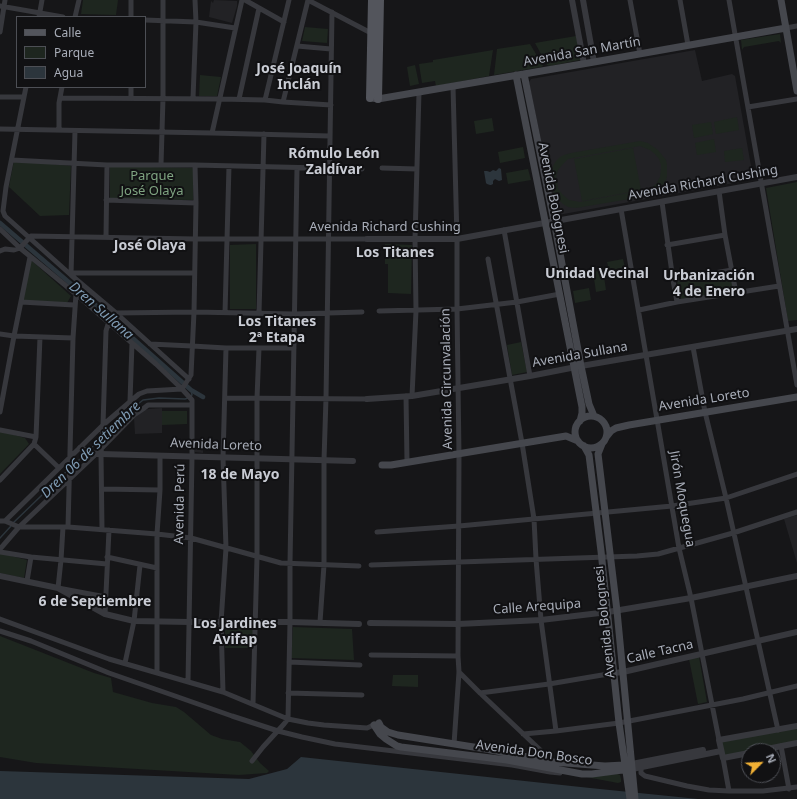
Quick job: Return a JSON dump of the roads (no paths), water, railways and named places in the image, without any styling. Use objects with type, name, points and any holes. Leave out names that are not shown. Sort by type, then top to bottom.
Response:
[{"type":"main road","points":[[372,0],[371,33],[374,99]]},
{"type":"main road","points":[[374,99],[380,0]]},
{"type":"main road","points":[[781,0],[797,91]]},
{"type":"main road","name":"Avenida San Martín","points":[[374,99],[786,28]]},
{"type":"main road","name":"Avenida Bolognesi","points":[[524,74],[554,221],[578,366],[582,407],[582,414],[578,424]]},
{"type":"main road","name":"Avenida Bolognesi","points":[[516,75],[560,294],[578,366],[594,416]]},
{"type":"main road","name":"Avenida Loreto","points":[[616,428],[797,397]]},
{"type":"main road","points":[[566,436],[587,417],[594,416],[602,420],[610,427],[616,428]]},
{"type":"main road","points":[[578,424],[575,434],[578,441]]},
{"type":"main road","points":[[605,424],[607,436]]},
{"type":"main road","points":[[382,466],[391,466],[407,462],[566,436],[578,441],[588,448],[593,448],[602,444],[611,431],[616,428]]},
{"type":"main road","name":"Avenida Bolognesi","points":[[602,444],[598,454],[617,611],[628,721],[630,799]]},
{"type":"main road","name":"Avenida Bolognesi","points":[[584,446],[589,455],[602,558],[619,723],[629,767]]},
{"type":"main road","name":"Avenida Don Bosco","points":[[377,724],[391,734],[553,762],[629,767]]},
{"type":"main road","name":"Avenida Don Bosco","points":[[377,724],[380,734],[397,746],[401,747],[507,760],[574,773],[592,774],[629,767]]},
{"type":"main road","name":"Avenida Bolognesi","points":[[630,779],[635,799]]},
{"type":"street","points":[[0,32],[2,7],[5,0]]},
{"type":"street","points":[[40,15],[42,0]]},
{"type":"street","points":[[75,16],[79,0]]},
{"type":"street","points":[[131,0],[131,16]]},
{"type":"street","points":[[161,165],[163,0]]},
{"type":"street","points":[[193,98],[196,22],[195,0]]},
{"type":"street","points":[[212,133],[242,0]]},
{"type":"street","points":[[245,0],[284,22]]},
{"type":"street","points":[[266,100],[289,0]]},
{"type":"street","points":[[283,102],[308,0],[371,33]]},
{"type":"street","points":[[572,0],[584,64]]},
{"type":"street","points":[[583,0],[594,62]]},
{"type":"street","points":[[630,0],[640,54]]},
{"type":"street","points":[[680,0],[688,45]]},
{"type":"street","points":[[729,0],[797,385]]},
{"type":"street","points":[[2,7],[51,16]]},
{"type":"street","points":[[239,99],[260,8]]},
{"type":"street","points":[[320,622],[324,565],[324,460],[328,313],[332,12]]},
{"type":"street","points":[[146,20],[196,22],[235,28]]},
{"type":"street","name":"Avenida San Martín","points":[[786,28],[797,26]]},
{"type":"street","points":[[297,46],[331,49]]},
{"type":"street","name":"Avenida Circunvalación","points":[[453,86],[457,239],[459,454],[459,672],[454,744]]},
{"type":"street","points":[[26,88],[2,210],[5,216],[28,238],[150,344],[186,384],[192,400],[192,405],[148,405],[134,415],[102,447]]},
{"type":"street","points":[[59,130],[59,103],[62,88]]},
{"type":"street","points":[[131,88],[131,98]]},
{"type":"street","points":[[407,462],[409,396],[416,311],[415,239],[419,92]]},
{"type":"street","points":[[0,97],[24,97]]},
{"type":"street","points":[[60,98],[239,99],[330,105]]},
{"type":"street","points":[[748,107],[797,98]]},
{"type":"street","points":[[0,129],[330,136]]},
{"type":"street","points":[[71,274],[75,131]]},
{"type":"street","points":[[259,313],[264,134]]},
{"type":"street","points":[[12,160],[107,165],[195,165],[362,169]]},
{"type":"street","points":[[106,237],[107,165]]},
{"type":"street","points":[[186,384],[191,375],[194,312],[196,203],[195,165]]},
{"type":"street","points":[[225,313],[229,166]]},
{"type":"street","points":[[252,761],[288,719],[291,460],[297,168]]},
{"type":"street","points":[[382,168],[417,168]]},
{"type":"street","name":"Avenida Richard Cushing","points":[[28,238],[31,236],[195,239],[457,239],[797,177]]},
{"type":"street","points":[[719,191],[725,235],[736,293]]},
{"type":"street","points":[[106,200],[196,203]]},
{"type":"street","points":[[662,202],[667,244],[677,302]]},
{"type":"street","name":"Jirón Moquegua","points":[[621,209],[679,548],[691,598],[729,791]]},
{"type":"street","points":[[0,230],[30,257],[109,322],[156,364],[186,384]]},
{"type":"street","points":[[504,230],[530,376]]},
{"type":"street","points":[[667,244],[725,235]]},
{"type":"street","points":[[0,251],[5,249],[14,250],[20,247],[28,238]]},
{"type":"street","points":[[0,412],[30,257]]},
{"type":"street","points":[[488,259],[522,443],[534,519],[541,620],[556,731]]},
{"type":"street","points":[[673,280],[732,270]]},
{"type":"street","points":[[71,274],[194,273]]},
{"type":"street","points":[[639,310],[677,302],[779,286]]},
{"type":"street","points":[[58,588],[69,480],[74,305],[76,294]]},
{"type":"street","points":[[379,312],[457,309],[497,305],[560,294]]},
{"type":"street","points":[[21,302],[74,305]]},
{"type":"street","points":[[115,314],[194,312],[294,314],[362,312]]},
{"type":"street","points":[[107,564],[31,557],[0,550],[19,527],[99,454],[102,447],[106,331],[109,322],[115,314]]},
{"type":"street","name":"Avenida Sullana","points":[[367,399],[409,396],[797,329]]},
{"type":"street","points":[[0,334],[14,336],[73,338]]},
{"type":"street","points":[[0,480],[34,444],[36,437],[40,337]]},
{"type":"street","points":[[130,401],[132,343]]},
{"type":"street","points":[[150,344],[226,348],[294,348]]},
{"type":"street","points":[[693,347],[705,412],[726,498],[778,730]]},
{"type":"street","points":[[223,692],[221,622],[226,548],[223,458],[226,348]]},
{"type":"street","points":[[253,704],[256,622],[257,398],[259,348]]},
{"type":"street","points":[[186,384],[147,391],[139,394],[103,425],[2,521],[19,527],[102,529],[191,538],[280,563],[359,566]]},
{"type":"street","points":[[225,398],[367,399]]},
{"type":"street","name":"Avenida Perú","points":[[188,682],[192,405]]},
{"type":"street","points":[[0,430],[36,437]]},
{"type":"street","points":[[34,444],[59,468]]},
{"type":"street","name":"Avenida Loreto","points":[[80,448],[99,454],[353,461]]},
{"type":"street","points":[[99,454],[102,489],[102,529]]},
{"type":"street","points":[[157,673],[157,534],[160,490],[160,456]]},
{"type":"street","points":[[377,532],[596,514],[672,506],[726,498],[797,474]]},
{"type":"street","points":[[102,489],[160,490]]},
{"type":"street","points":[[371,565],[610,558],[658,554],[733,533],[797,512]]},
{"type":"street","points":[[104,614],[109,530]]},
{"type":"street","points":[[27,581],[31,557]]},
{"type":"street","points":[[108,558],[157,568]]},
{"type":"street","points":[[124,664],[134,620],[140,565]]},
{"type":"street","points":[[0,576],[106,597]]},
{"type":"street","name":"Calle Arequipa","points":[[370,623],[458,624],[541,620],[617,611],[691,598],[797,576]]},
{"type":"street","points":[[58,588],[104,614],[134,620],[190,622],[320,622],[359,624]]},
{"type":"street","points":[[0,618],[124,664],[223,692],[288,719],[324,725],[367,728],[377,724]]},
{"type":"street","points":[[0,631],[31,641],[109,673],[232,716],[302,737],[335,744],[512,764],[550,772],[574,773]]},
{"type":"street","name":"Calle Tacna","points":[[480,693],[623,672],[797,632]]},
{"type":"street","points":[[371,655],[458,656]]},
{"type":"street","points":[[289,662],[360,665]]},
{"type":"street","points":[[459,672],[553,762]]},
{"type":"street","points":[[523,734],[619,723],[712,706],[797,686]]},
{"type":"street","points":[[288,693],[362,695]]},
{"type":"street","points":[[719,740],[797,726]]},
{"type":"street","points":[[789,789],[781,746],[797,743]]},
{"type":"street","name":"Avenida Don Bosco","points":[[629,767],[721,749]]},
{"type":"street","name":"Avenida Don Bosco","points":[[629,767],[640,767],[721,749]]},
{"type":"street","points":[[723,758],[741,755]]},
{"type":"street","points":[[640,767],[644,776],[687,786],[729,791],[763,791],[797,787]]},
{"type":"water","points":[[499,168],[501,169],[502,180],[499,181],[495,179],[493,184],[487,184],[484,171],[496,171]]},
{"type":"water","points":[[301,757],[698,799],[0,799],[0,771],[249,779],[287,769]]},
{"type":"waterway","name":"Dren Sullana","points":[[0,223],[191,390],[203,397]]},
{"type":"waterway","name":"Dren 06 de setiembre","points":[[191,390],[191,396]]},
{"type":"waterway","name":"Dren 06 de setiembre","points":[[104,436],[127,413],[143,400],[159,398],[188,398]]},
{"type":"waterway","name":"Dren 06 de setiembre","points":[[89,450],[100,440]]},
{"type":"waterway","name":"Dren 06 de setiembre","points":[[71,468],[87,452]]},
{"type":"waterway","name":"Dren 06 de setiembre","points":[[13,523],[68,470]]},
{"type":"waterway","name":"Dren 06 de setiembre","points":[[0,538],[11,526]]},
{"type":"district","name":"José Joaquín Inclán","points":[[299,78]]},
{"type":"district","name":"Rómulo León Zaldívar","points":[[334,162]]},
{"type":"district","name":"José Olaya","points":[[150,246]]},
{"type":"district","name":"Los Titanes","points":[[395,253]]},
{"type":"district","name":"Unidad Vecinal","points":[[597,274]]},
{"type":"district","name":"Urbanización 4 de Enero","points":[[709,284]]},
{"type":"district","name":"Los Titanes 2ª Etapa","points":[[277,330]]},
{"type":"district","name":"18 de Mayo","points":[[240,475]]},
{"type":"district","name":"6 de Septiembre","points":[[95,602]]},
{"type":"district","name":"Los Jardines Avifap","points":[[235,632]]},
{"type":"park label","name":"Parque José Olaya","points":[[152,184]]}]
